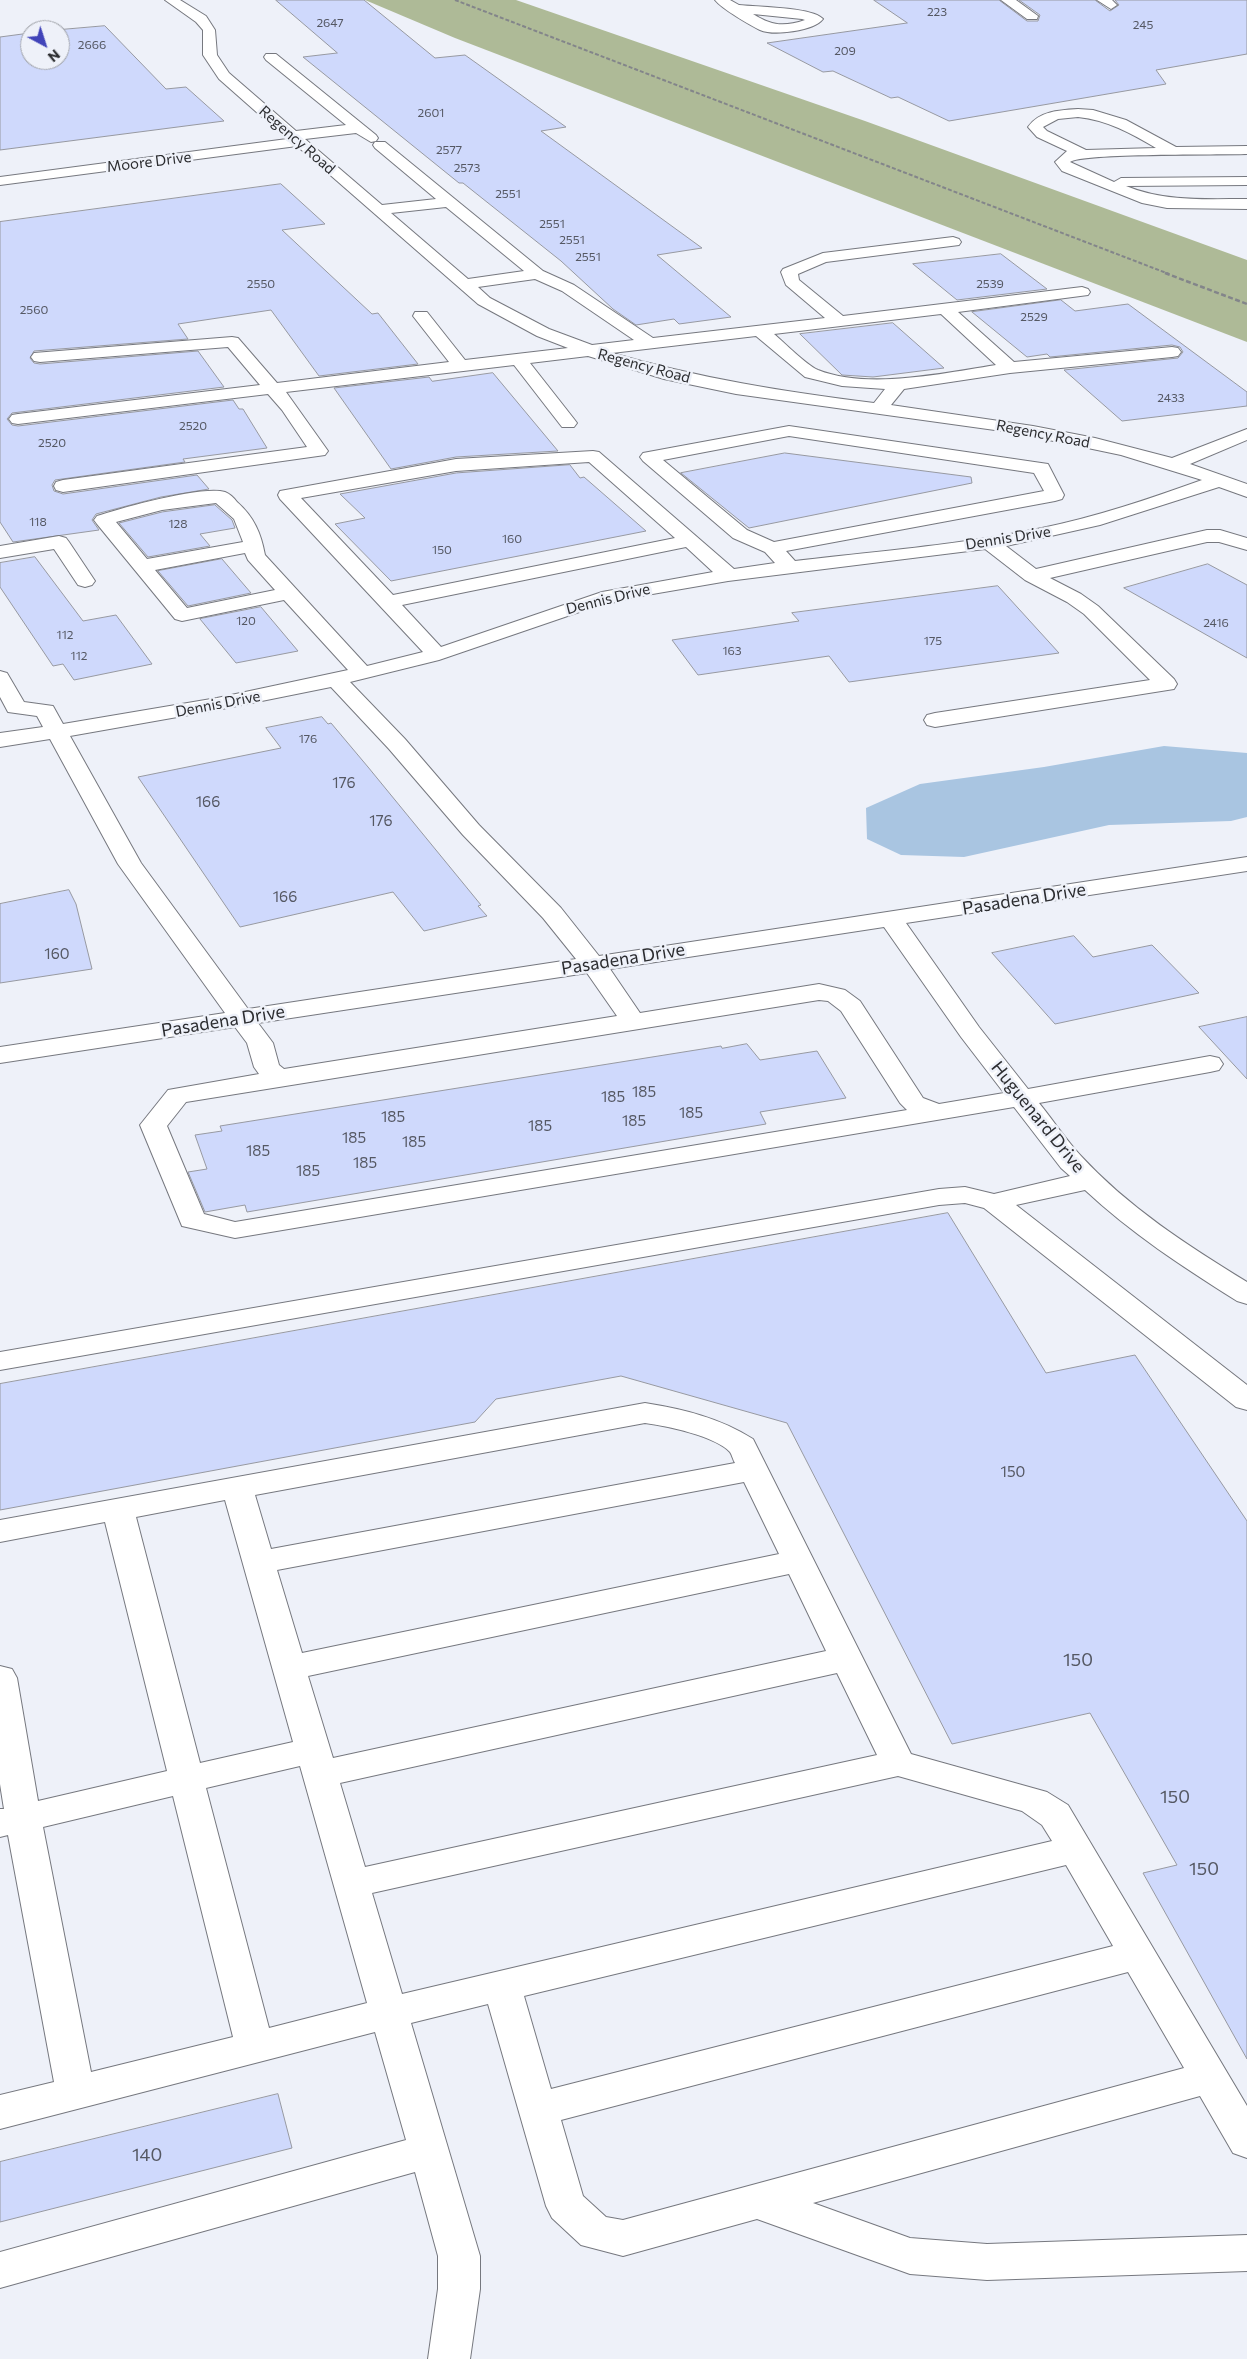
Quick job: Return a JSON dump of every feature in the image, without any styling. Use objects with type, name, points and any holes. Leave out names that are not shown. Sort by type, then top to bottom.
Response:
[{"type":"street","name":"Regency Road","points":[[171,0],[202,19],[211,36],[210,55],[224,76],[484,302],[502,312],[589,351],[627,363],[706,382],[795,398],[1034,431],[1095,444],[1172,465],[1220,480],[1247,491]]},
{"type":"street","points":[[720,0],[769,28],[795,26],[817,18],[736,9]]},
{"type":"street","points":[[736,9],[769,0]]},
{"type":"street","points":[[1007,0],[1032,16]]},
{"type":"street","points":[[271,57],[446,202],[537,274],[568,288],[650,344]]},
{"type":"street","points":[[1084,154],[1042,134],[1035,127],[1040,121],[1055,115],[1074,113],[1096,115],[1125,124],[1174,152]]},
{"type":"street","name":"Moore Drive","points":[[0,181],[295,139],[358,128]]},
{"type":"street","points":[[1247,150],[1084,154],[1070,155],[1062,162],[1067,168],[1142,198],[1167,203],[1247,204]]},
{"type":"street","points":[[1100,182],[1247,182]]},
{"type":"street","points":[[378,210],[446,202]]},
{"type":"street","points":[[839,321],[792,282],[790,272],[823,258],[953,242]]},
{"type":"street","points":[[464,284],[537,274]]},
{"type":"street","points":[[18,418],[1082,292]]},
{"type":"street","points":[[946,309],[1010,368]]},
{"type":"street","points":[[633,332],[774,314]]},
{"type":"street","points":[[422,316],[460,365]]},
{"type":"street","points":[[760,330],[811,373],[842,381],[898,385],[1010,368],[1172,352]]},
{"type":"street","points":[[40,357],[232,342],[289,407],[319,452],[64,486]]},
{"type":"street","points":[[519,360],[568,423]]},
{"type":"street","points":[[834,436],[898,385]]},
{"type":"street","points":[[772,548],[1055,495],[1041,468],[834,436],[789,431],[649,457],[740,534],[772,548],[790,568]]},
{"type":"street","points":[[1172,465],[1247,434]]},
{"type":"street","points":[[437,654],[287,495],[456,465],[593,456],[730,576]]},
{"type":"street","name":"Dennis Drive","points":[[0,740],[57,732],[282,692],[437,654],[588,602],[633,591],[730,576],[988,542],[1096,522],[1220,480]]},
{"type":"street","points":[[290,593],[182,615],[104,520],[119,514],[201,498],[221,497],[242,516],[252,536],[256,556],[290,593],[362,673]]},
{"type":"street","points":[[1032,576],[1207,536],[1220,536],[1247,544]]},
{"type":"street","points":[[389,602],[689,541]]},
{"type":"street","points":[[0,552],[59,542],[86,581]]},
{"type":"street","points":[[935,720],[1166,684],[1091,610],[1074,598],[1032,576],[988,542]]},
{"type":"street","points":[[142,566],[254,546]]},
{"type":"street","points":[[0,677],[16,707],[45,711],[130,864],[260,1043],[267,1067],[278,1078]]},
{"type":"street","points":[[335,679],[398,744],[471,830],[552,914],[612,988],[633,1022]]},
{"type":"street","name":"Pasadena Drive","points":[[0,1056],[592,964],[1243,869]]},
{"type":"street","name":"Huguenard Drive","points":[[891,920],[970,1032],[1071,1162],[1122,1210],[1184,1256],[1247,1295]]},
{"type":"street","points":[[936,1113],[913,1103],[851,1006],[836,995],[819,992],[278,1078],[177,1096],[153,1125],[192,1220],[235,1230],[1022,1099],[1210,1064]]},
{"type":"street","points":[[994,1202],[1091,1180]]},
{"type":"street","points":[[0,1361],[939,1196],[965,1195],[994,1202],[1247,1400]]},
{"type":"street","points":[[0,1531],[645,1414],[679,1418],[726,1435],[742,1446],[898,1763]]},
{"type":"street","points":[[259,1562],[754,1470]]},
{"type":"street","points":[[237,1488],[459,2256],[459,2289],[449,2359]]},
{"type":"street","points":[[118,1510],[255,2047]]},
{"type":"street","points":[[289,1668],[798,1560]]},
{"type":"street","points":[[12,1820],[187,1779],[316,1762],[847,1659]]},
{"type":"street","points":[[0,1678],[12,1820],[76,2093]]},
{"type":"street","points":[[351,1884],[898,1763],[1034,1800],[1055,1815],[1247,2141]]},
{"type":"street","points":[[0,2112],[389,2013],[1075,1849]]},
{"type":"street","points":[[538,2109],[1137,1955]]},
{"type":"street","points":[[502,1986],[566,2206],[595,2232],[623,2238],[1210,2078]]},
{"type":"street","points":[[0,2270],[429,2151]]},
{"type":"street","points":[[757,2201],[910,2256],[986,2262],[1247,2253]]},
{"type":"green space","points":[[365,0],[516,0],[865,121],[1247,260],[1247,342],[455,38]]},
{"type":"water","points":[[1164,746],[1247,753],[1247,817],[1231,821],[1109,825],[964,857],[901,855],[867,839],[866,808],[920,784],[1044,767]]},
{"type":"building","points":[[276,0],[364,0],[435,58],[465,55],[566,127],[541,131],[702,248],[657,255],[731,317],[679,324],[674,319],[636,325],[613,309],[561,261],[463,183],[459,183],[303,57],[337,53]]},
{"type":"building","points":[[874,0],[999,0],[1027,21],[1038,21],[1040,15],[1019,0],[1095,0],[1110,11],[1119,5],[1115,0],[1247,0],[1247,54],[1156,70],[1166,84],[949,121],[898,97],[891,98],[833,71],[823,72],[767,43],[907,23]]},
{"type":"building","points":[[105,26],[166,89],[186,87],[224,121],[0,150],[0,37],[20,34],[20,70],[70,70],[70,29]]},
{"type":"building","points":[[281,184],[325,224],[282,230],[372,314],[378,313],[418,364],[319,376],[271,310],[178,324],[188,339],[34,351],[30,358],[34,363],[40,364],[198,351],[224,387],[12,413],[7,419],[12,425],[18,426],[233,400],[239,409],[243,409],[267,448],[183,459],[185,462],[55,480],[52,485],[54,491],[63,494],[197,475],[209,489],[161,497],[96,514],[92,520],[99,530],[13,542],[0,522],[0,222]]},
{"type":"building","points":[[1001,254],[1047,289],[957,300],[913,264]]},
{"type":"building","points":[[1061,300],[1075,311],[1128,304],[1247,392],[1247,406],[1122,421],[1064,370],[1178,358],[1183,352],[1180,347],[1172,345],[1050,357],[1047,354],[1027,357],[972,312]]},
{"type":"building","points":[[893,323],[944,368],[873,377],[842,375],[800,334]]},
{"type":"building","points":[[493,373],[558,451],[456,457],[391,469],[334,388],[429,377],[432,381]]},
{"type":"building","points":[[785,453],[971,477],[972,483],[749,528],[681,473]]},
{"type":"building","points":[[570,465],[580,478],[584,477],[646,531],[391,581],[335,524],[365,518],[340,494],[456,473]]},
{"type":"building","points":[[215,505],[232,520],[235,528],[200,534],[210,546],[148,557],[119,523],[162,512]]},
{"type":"building","points":[[35,557],[83,621],[116,615],[152,664],[74,680],[63,664],[53,666],[0,587],[0,563]]},
{"type":"building","points":[[222,559],[251,593],[188,606],[158,571]]},
{"type":"building","points":[[1208,564],[1247,585],[1247,658],[1124,588]]},
{"type":"building","points":[[998,586],[1059,653],[849,682],[829,656],[698,675],[672,640],[799,621],[792,613]]},
{"type":"building","points":[[261,607],[298,651],[236,663],[200,619]]},
{"type":"building","points":[[322,717],[328,724],[331,723],[368,767],[481,905],[478,906],[487,916],[424,931],[393,892],[240,927],[138,777],[281,748],[266,728]]},
{"type":"building","points":[[69,890],[76,904],[92,969],[0,983],[0,904]]},
{"type":"building","points":[[1074,936],[1093,957],[1152,945],[1199,993],[1055,1024],[992,953]]},
{"type":"building","points":[[1247,1017],[1247,1079],[1199,1027]]},
{"type":"building","points":[[747,1044],[760,1060],[817,1051],[846,1098],[760,1112],[766,1124],[247,1212],[245,1205],[205,1212],[188,1172],[207,1169],[195,1135],[222,1131],[220,1126],[721,1046],[722,1048]]},
{"type":"building","points":[[948,1213],[1046,1373],[1135,1355],[1247,1521],[1247,2059],[1143,1873],[1177,1865],[1090,1713],[952,1744],[787,1423],[621,1376],[496,1399],[475,1422],[0,1510],[0,1384]]},
{"type":"building","points":[[278,2094],[292,2148],[0,2222],[0,2162]]},
{"type":"railway","points":[[455,0],[1169,274]]},
{"type":"railway","points":[[1165,273],[1247,304]]}]
